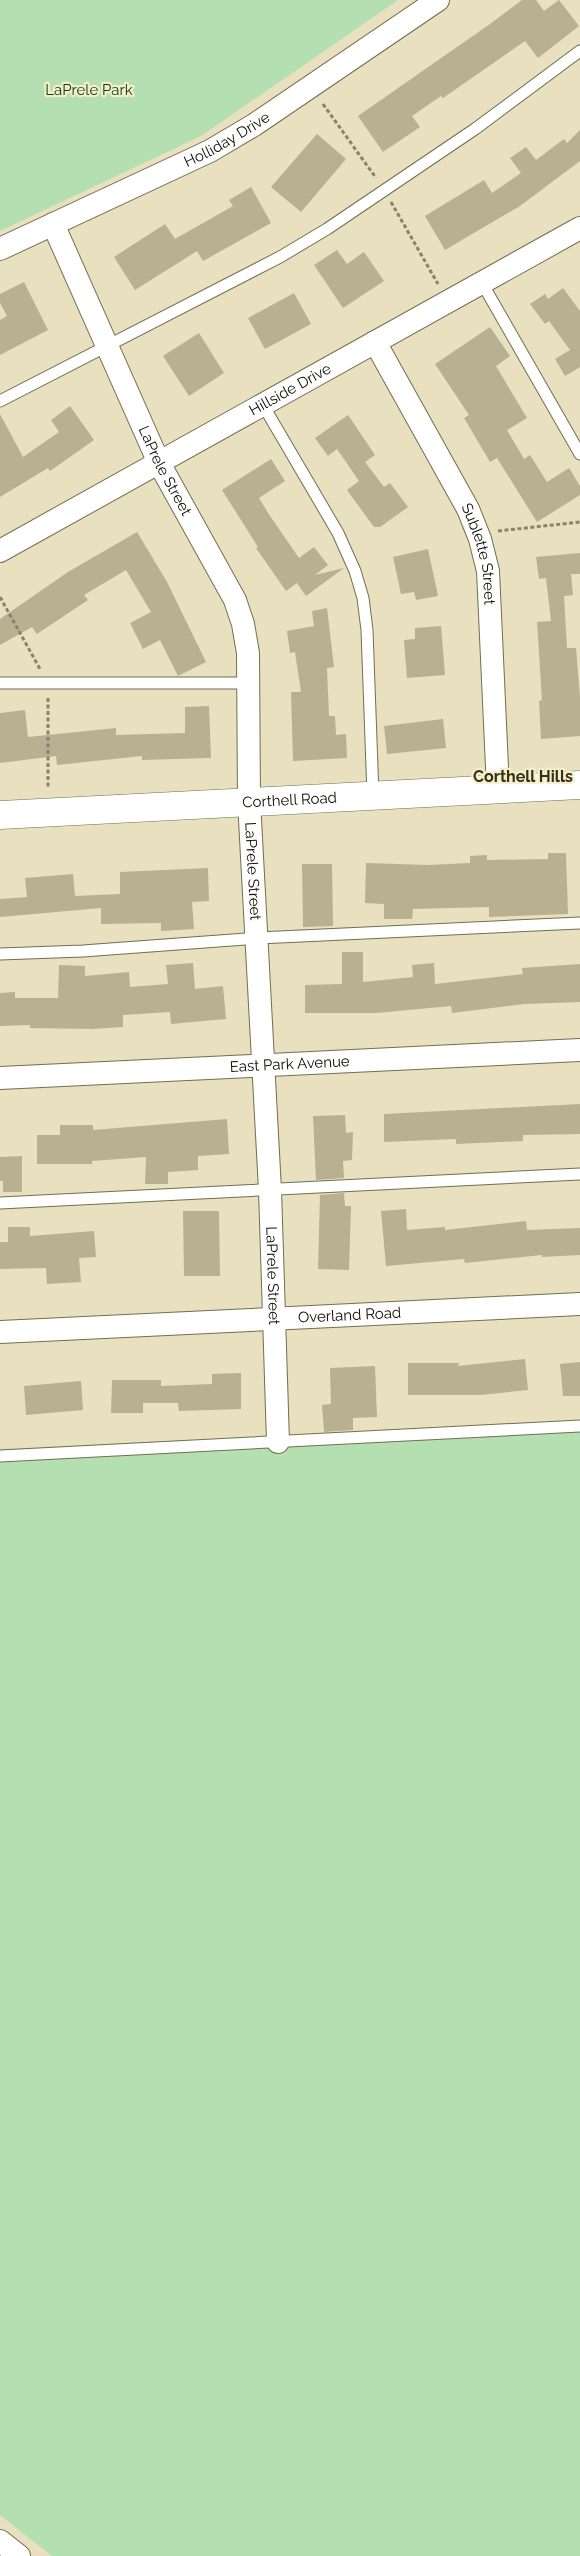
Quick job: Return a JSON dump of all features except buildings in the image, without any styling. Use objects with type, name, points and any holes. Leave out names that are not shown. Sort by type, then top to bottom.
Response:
[{"type":"street","name":"Holliday Drive","points":[[0,250],[210,151],[270,114],[438,0]]},
{"type":"street","name":"LaPrele Street","points":[[52,224],[159,463],[235,600],[243,624],[248,653],[249,801],[258,938],[276,1319],[278,1442]]},
{"type":"street","name":"Hillside Drive","points":[[0,551],[580,228]]},
{"type":"street","name":"Sublette Street","points":[[375,342],[468,509],[478,533],[488,571],[498,789]]},
{"type":"street","name":"Corthell Road","points":[[0,815],[580,785]]},
{"type":"street","name":"East Park Avenue","points":[[0,1078],[580,1050]]},
{"type":"street","name":"Overland Road","points":[[0,1332],[580,1304]]},
{"type":"street","points":[[0,2541],[19,2556]]},
{"type":"lane","points":[[0,401],[280,257],[327,229],[475,129],[580,50]]},
{"type":"lane","points":[[482,283],[580,454]]},
{"type":"lane","points":[[263,405],[338,533],[355,571],[363,598],[367,630],[373,795]]},
{"type":"lane","points":[[0,683],[249,683]]},
{"type":"lane","points":[[0,954],[83,951],[258,938],[580,923]]},
{"type":"lane","points":[[0,1203],[580,1174]]},
{"type":"lane","points":[[0,1456],[580,1426]]},
{"type":"path","points":[[478,533],[580,522]]},
{"type":"path","points":[[0,597],[48,683],[48,812]]},
{"type":"green space","name":"LaPrele Park","points":[[0,0],[398,0],[201,136],[0,231]]},
{"type":"green space","points":[[580,1421],[580,2556],[52,2556],[0,2515],[0,1449]]},
{"type":"district","name":"Corthell Hills","points":[[523,776]]}]
